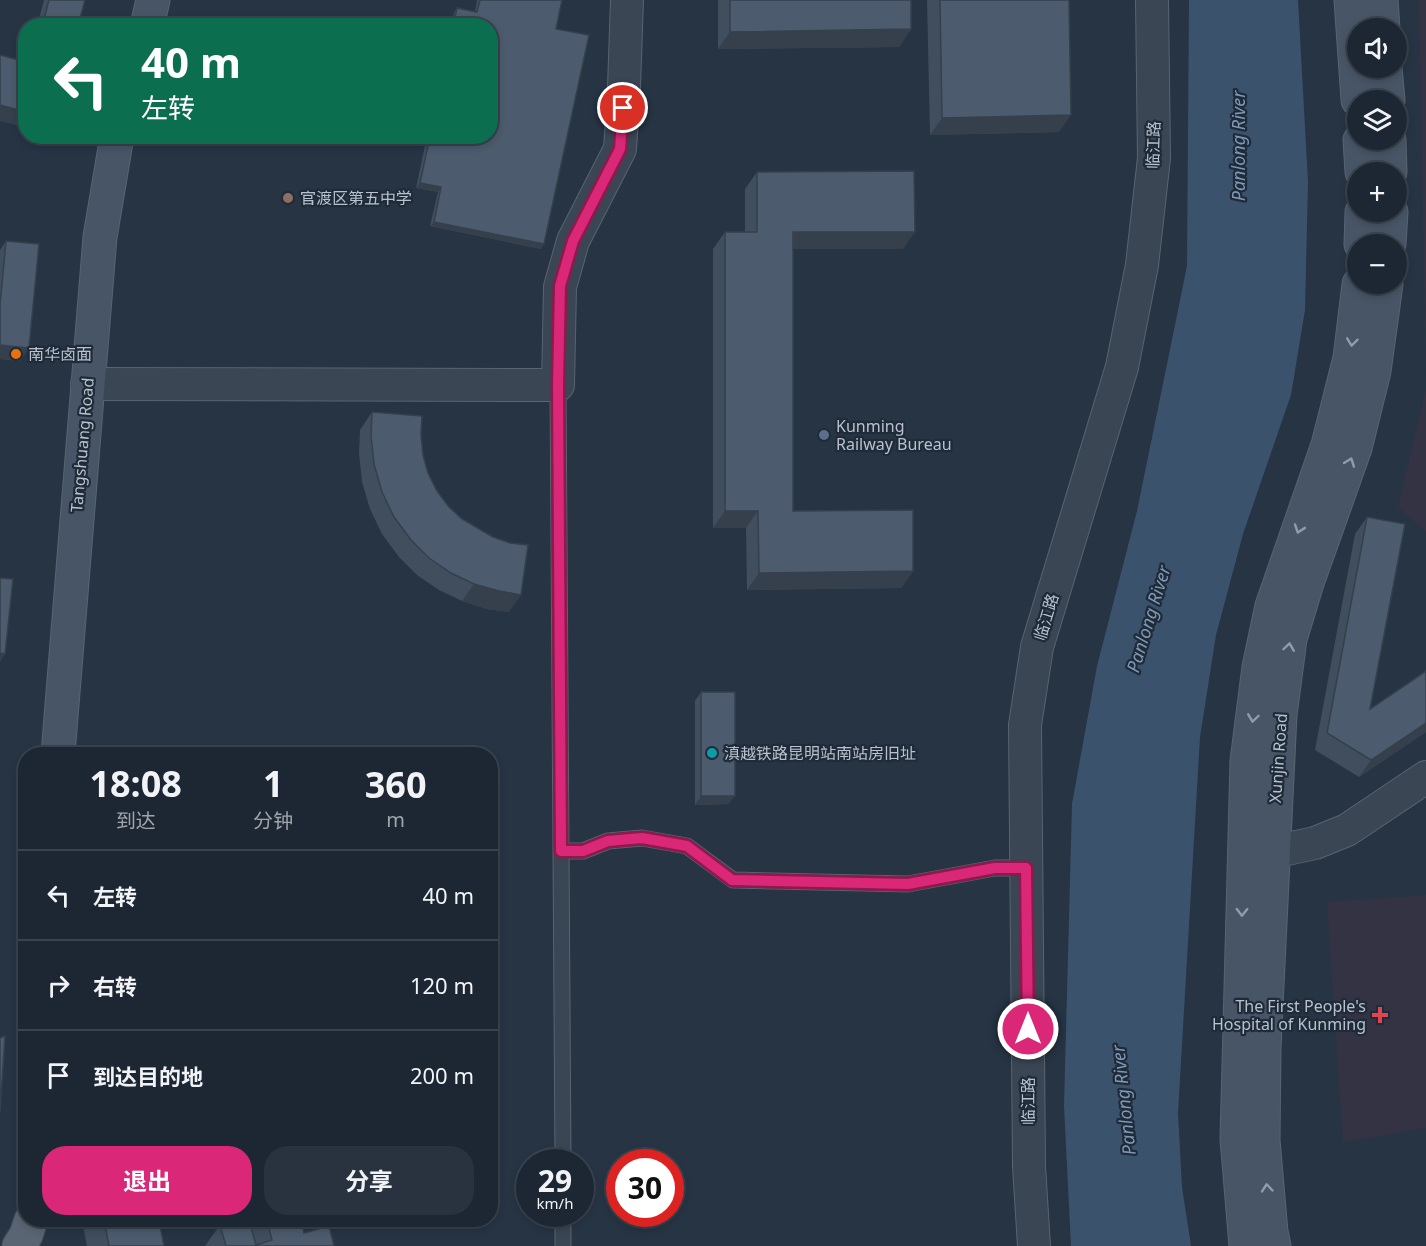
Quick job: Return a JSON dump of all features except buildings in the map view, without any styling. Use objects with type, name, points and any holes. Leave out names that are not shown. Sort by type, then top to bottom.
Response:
[{"type":"main road","points":[[149,18],[153,0]]},
{"type":"main road","points":[[1351,0],[1357,90]]},
{"type":"main road","points":[[1381,0],[1382,18]]},
{"type":"main road","name":"Tangshuang Road","points":[[59,747],[100,237],[116,144]]},
{"type":"main road","name":"Xunjin Road","points":[[1246,1246],[1237,1139],[1247,761],[1259,667],[1272,606],[1328,445],[1350,358],[1358,294]]},
{"type":"main road","name":"Xunjin Road","points":[[1274,1246],[1263,1140],[1264,1048],[1280,715],[1290,639],[1307,583],[1355,448],[1374,371],[1385,294]]},
{"type":"main road","points":[[19,1246],[29,1227]]},
{"type":"main road","points":[[32,1227],[32,1246]]},
{"type":"street","points":[[87,384],[558,385],[560,286],[573,241],[620,149],[627,0]]},
{"type":"street","name":"临江路","points":[[1034,1246],[1029,1166],[1025,725],[1037,647],[1122,368],[1142,265],[1154,158],[1152,0]]},
{"type":"street","points":[[1273,852],[1315,843],[1347,830],[1426,777]]},
{"type":"lane","points":[[558,385],[563,1149]]},
{"type":"lane","points":[[561,851],[583,851],[608,841],[642,838],[687,846],[732,880],[908,884],[995,868],[1026,868]]},
{"type":"lane","points":[[563,1227],[563,1246]]},
{"type":"shaded area","points":[[1419,0],[1426,0],[1426,375]]},
{"type":"shaded area","points":[[1426,389],[1426,532],[1398,507]]},
{"type":"shaded area","name":"The First People's Hospital of Kunming","points":[[1426,895],[1426,1128],[1343,1142],[1327,902]]},
{"type":"water","name":"Panlong River","points":[[1189,0],[1298,0],[1308,182],[1305,310],[1291,395],[1243,534],[1216,635],[1200,737],[1178,1113],[1182,1187],[1191,1246],[1071,1246],[1064,1106],[1072,804],[1097,666],[1137,511],[1187,266]]},
{"type":"place","name":"官渡区第五中学","points":[[288,198]]},
{"type":"place","name":"南华卤面","points":[[16,354]]},
{"type":"place","name":"Kunming Railway Bureau","points":[[824,435]]},
{"type":"place","name":"滇越铁路昆明站南站房旧址","points":[[712,753]]},
{"type":"place","name":"The First People's Hospital of Kunming","points":[[1380,1015]]},
{"type":"route","points":[[623,108],[620,149],[573,241],[560,286],[558,385],[561,851],[583,851],[608,841],[642,838],[687,846],[732,880],[908,884],[995,868],[1026,868],[1028,1029]]}]
